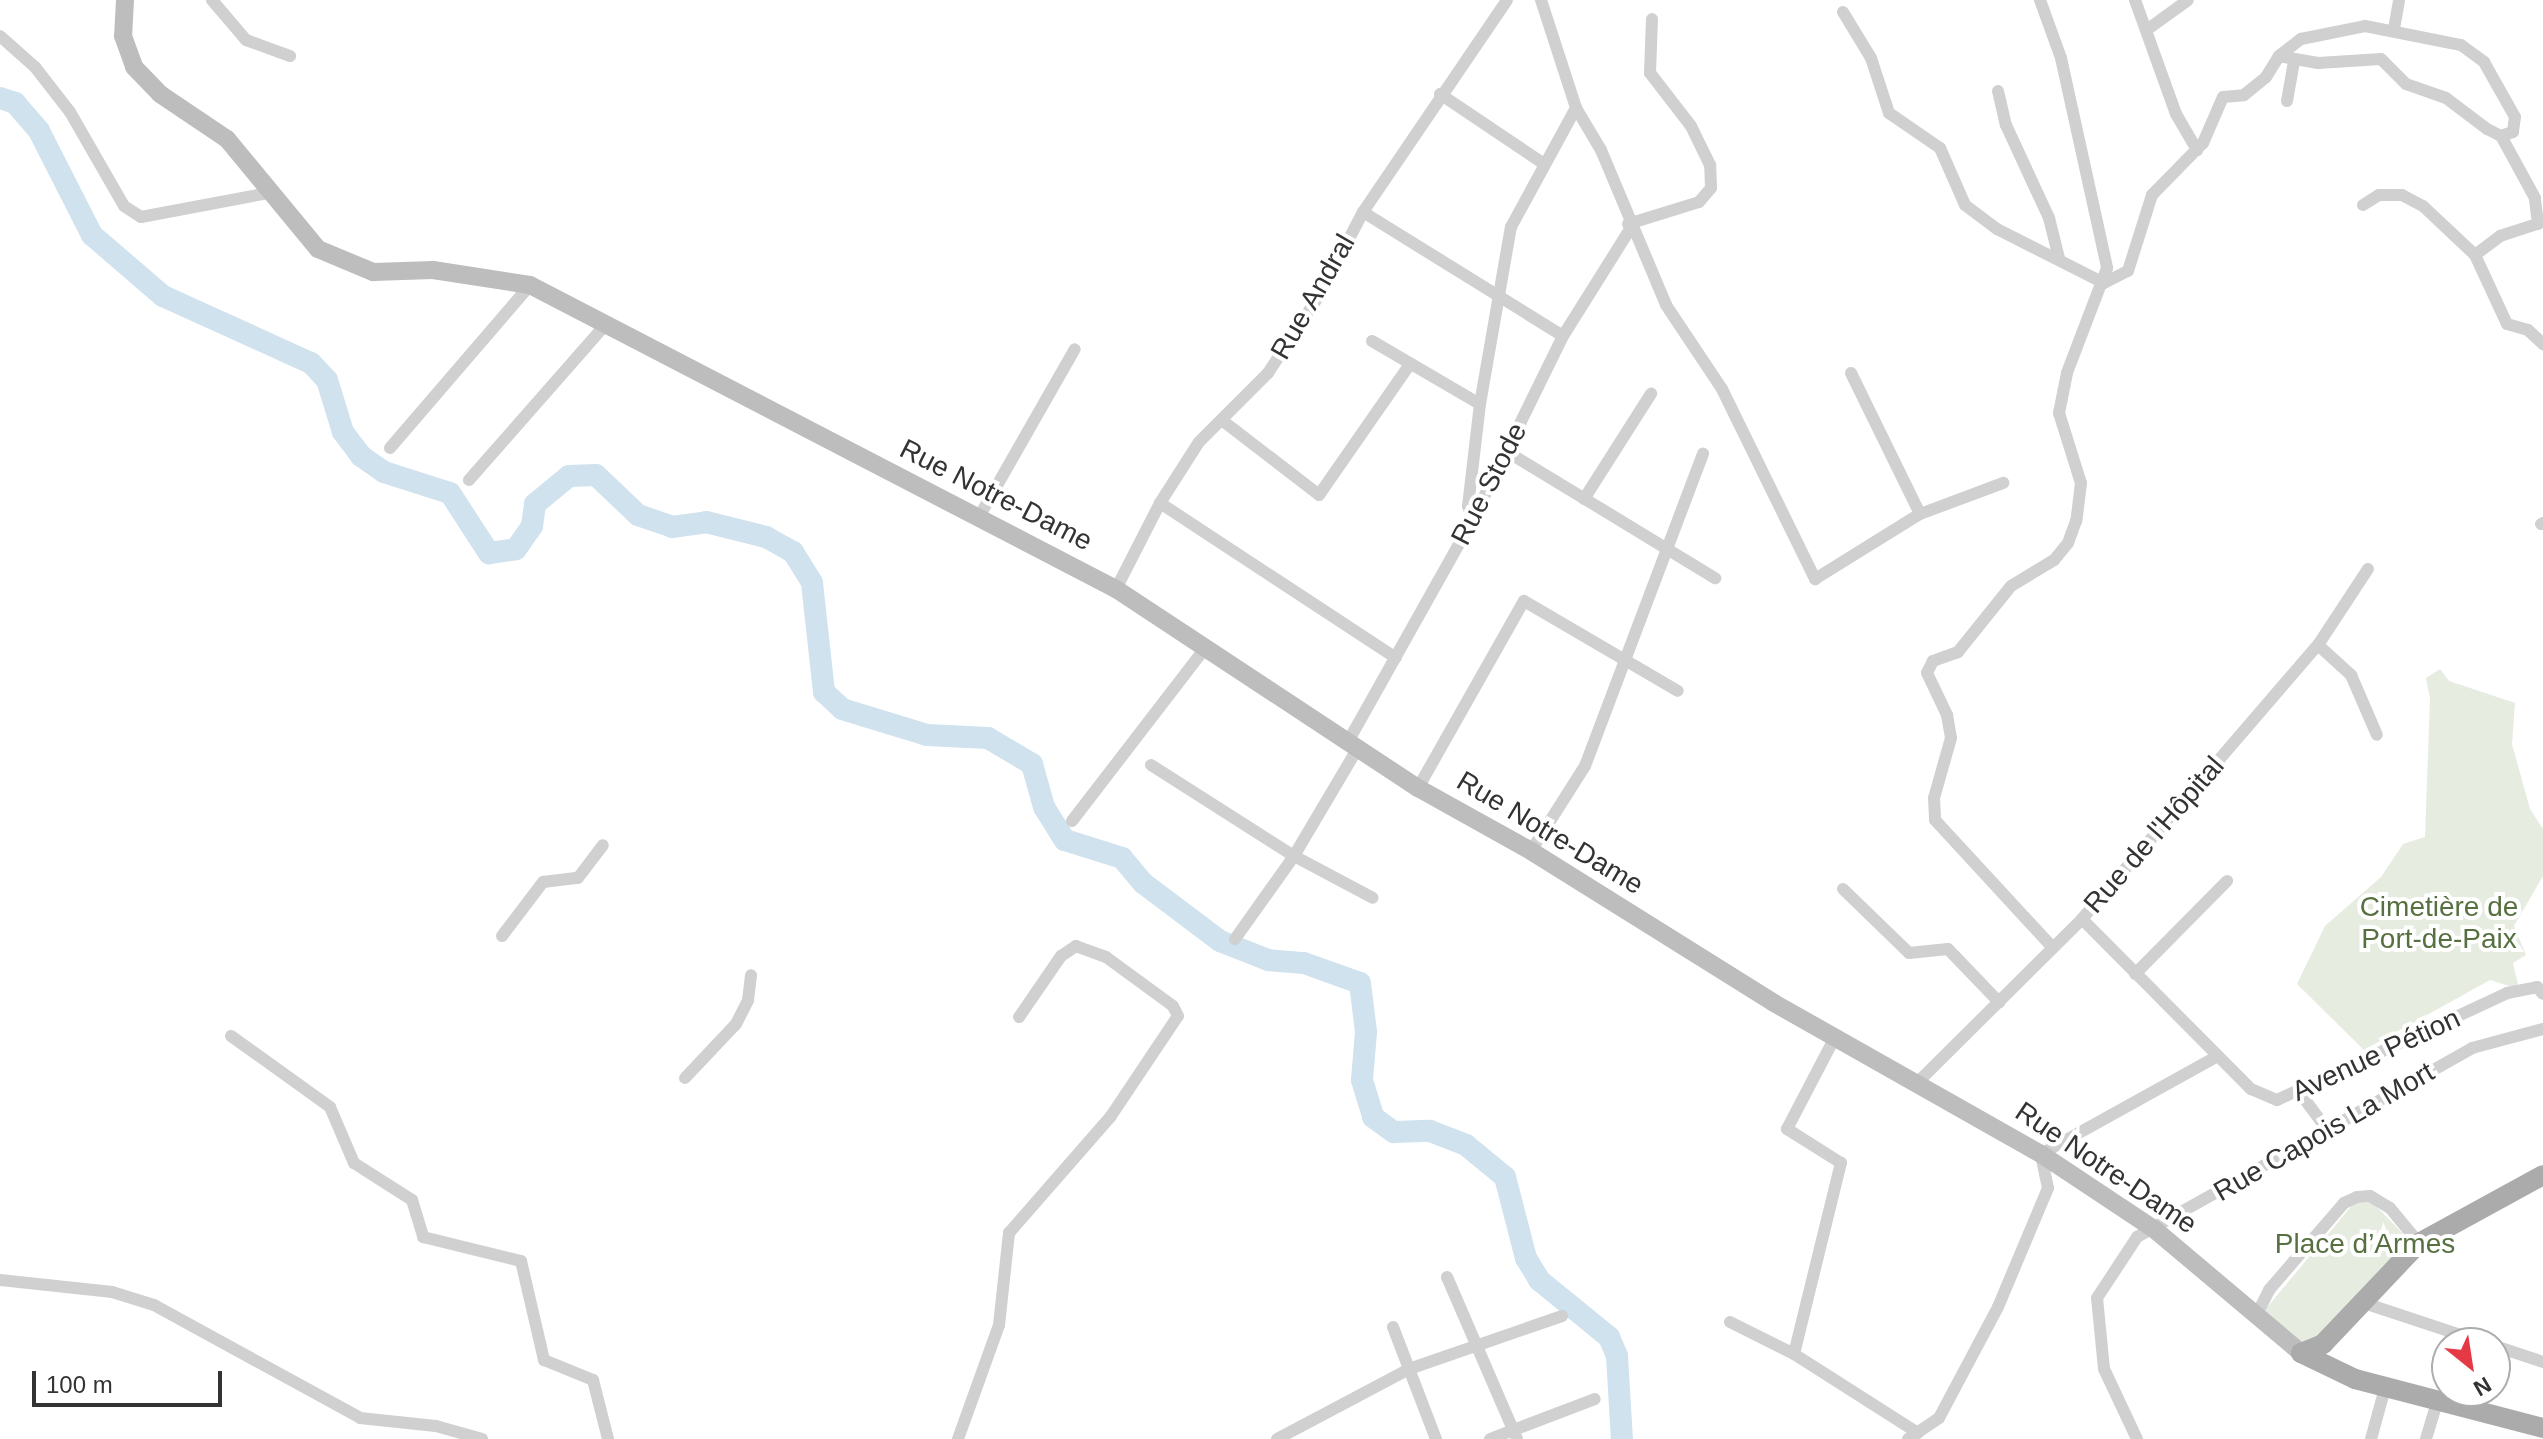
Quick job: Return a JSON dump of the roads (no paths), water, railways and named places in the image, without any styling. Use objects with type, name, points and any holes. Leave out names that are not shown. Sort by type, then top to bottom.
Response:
[{"type":"main road","points":[[2301,1353],[2323,1344],[2419,1243],[2543,1175]]},
{"type":"main road","name":"Rue Notre-Dame","points":[[2301,1353],[2385,1388],[2431,1398]]},
{"type":"main road","name":"Rue Notre-Dame","points":[[2467,1407],[2543,1428]]},
{"type":"street","name":"Rue Notre-Dame","points":[[125,0],[123,36],[134,67],[160,94],[227,139],[268,193],[318,249],[373,272],[433,270],[525,283],[1116,589],[1418,788],[1531,851],[1835,1037],[2041,1154],[2154,1229],[2258,1312],[2301,1353]]},
{"type":"street","points":[[212,0],[246,40],[290,56]]},
{"type":"street","name":"Rue Andral","points":[[1116,589],[1160,503],[1199,442],[1268,373],[1320,294],[1363,212],[1440,94],[1507,0]]},
{"type":"street","points":[[1541,0],[1576,108],[1601,150],[1629,226],[1666,305],[1722,389],[1815,579],[1920,514],[2003,483]]},
{"type":"street","points":[[2040,0],[2054,32],[2071,120],[2103,240],[2104,283],[2067,373],[2059,413],[2081,483],[2068,543],[2054,560],[2011,586],[1958,652],[1933,661],[1927,673],[1947,715],[1951,738],[1934,798],[1935,820],[2053,948]]},
{"type":"street","points":[[2135,0],[2148,29],[2176,114],[2197,150]]},
{"type":"street","points":[[2148,29],[2188,0]]},
{"type":"street","points":[[2394,29],[2399,0]]},
{"type":"street","points":[[1843,12],[1871,58],[1889,113],[1940,148],[1965,205],[1997,229],[2104,283]]},
{"type":"street","points":[[1629,226],[1699,202],[1711,188],[1710,165],[1691,126],[1650,73],[1652,19]]},
{"type":"street","points":[[2104,283],[2128,271],[2152,195],[2197,150],[2223,97],[2244,95],[2266,77],[2279,56],[2301,39],[2326,31],[2394,29],[2461,45],[2484,62],[2515,117],[2513,132],[2501,136]]},
{"type":"street","points":[[0,36],[35,67],[78,124],[124,206],[141,217],[268,193]]},
{"type":"street","points":[[2279,56],[2294,62],[2381,59],[2406,84],[2446,98],[2501,136],[2535,198],[2541,230],[2500,236],[2475,255]]},
{"type":"street","points":[[2287,101],[2294,62]]},
{"type":"street","points":[[1998,91],[2006,125],[2049,218],[2059,258]]},
{"type":"street","points":[[1440,94],[1544,164]]},
{"type":"street","points":[[1473,519],[1468,506],[1480,404],[1511,227],[1576,108]]},
{"type":"street","points":[[2363,205],[2379,195],[2402,195],[2423,206],[2475,255],[2507,324],[2528,330],[2543,344]]},
{"type":"street","points":[[1363,212],[1563,336]]},
{"type":"street","name":"Rue Stode","points":[[1235,939],[1294,856],[1396,658],[1473,519],[1563,336],[1629,226]]},
{"type":"street","points":[[390,448],[525,283]]},
{"type":"street","points":[[469,480],[607,323]]},
{"type":"street","points":[[1372,341],[1480,404]]},
{"type":"street","points":[[979,517],[1075,349]]},
{"type":"street","points":[[1223,421],[1319,495],[1410,364]]},
{"type":"street","points":[[1851,373],[1920,514]]},
{"type":"street","points":[[1584,499],[1651,394]]},
{"type":"street","points":[[1506,451],[1715,578]]},
{"type":"street","points":[[1531,851],[1585,766],[1664,547],[1703,454]]},
{"type":"street","points":[[1160,503],[1396,658]]},
{"type":"street","name":"Rue de l'Hôpital","points":[[1918,1082],[2082,919],[2318,645],[2368,569]]},
{"type":"street","points":[[1418,788],[1524,601],[1678,691]]},
{"type":"street","points":[[2318,645],[2351,675],[2377,735]]},
{"type":"street","points":[[1072,821],[1206,647]]},
{"type":"street","points":[[1151,765],[1294,856],[1373,898]]},
{"type":"street","points":[[502,936],[543,882],[578,878],[603,845]]},
{"type":"street","points":[[2135,974],[2227,881]]},
{"type":"street","points":[[1843,889],[1909,953],[1948,949],[1999,1002]]},
{"type":"street","name":"Avenue Pétion","points":[[2082,919],[2216,1057],[2251,1089],[2277,1100],[2300,1093],[2507,993],[2537,987],[2543,994]]},
{"type":"street","points":[[958,1439],[999,1325],[1009,1233],[1133,1088],[1178,1016],[1173,1006],[1106,957],[1076,946],[1061,956],[1019,1017]]},
{"type":"street","points":[[685,1078],[736,1024],[748,1000],[751,975]]},
{"type":"street","name":"Rue Capois La Mort","points":[[2137,1439],[2104,1369],[2097,1298],[2137,1237],[2472,1048],[2543,1029]]},
{"type":"street","points":[[231,1036],[330,1107],[354,1163],[412,1200],[423,1237],[521,1261],[544,1360],[593,1380],[608,1439]]},
{"type":"street","points":[[1794,1354],[1841,1163],[1787,1129],[1835,1037]]},
{"type":"street","points":[[1730,1322],[1794,1354],[1913,1436],[1939,1418],[1998,1307],[2048,1188],[2041,1154],[2216,1057]]},
{"type":"street","points":[[2300,1093],[2326,1128]]},
{"type":"street","points":[[2258,1312],[2269,1290],[2344,1203],[2357,1197],[2370,1196],[2390,1208],[2419,1243]]},
{"type":"street","points":[[1447,1277],[1515,1434]]},
{"type":"street","points":[[0,1280],[112,1292],[154,1305],[360,1418],[436,1426],[482,1439]]},
{"type":"street","points":[[2364,1303],[2437,1327]]},
{"type":"street","points":[[1277,1439],[1409,1369],[1562,1316]]},
{"type":"street","points":[[1393,1327],[1436,1439]]},
{"type":"street","points":[[2511,1351],[2543,1362]]},
{"type":"street","points":[[2371,1439],[2385,1388]]},
{"type":"street","points":[[1490,1439],[1515,1434],[1595,1399]]},
{"type":"street","points":[[2426,1439],[2436,1407]]},
{"type":"waterway","points":[[0,98],[15,103],[39,131],[92,235],[163,296],[311,363],[327,380],[343,432],[361,456],[384,472],[450,493],[489,553],[516,549],[532,526],[535,504],[569,476],[596,475],[638,515],[672,527],[706,522],[766,537],[793,552],[812,583],[824,692],[842,709],[927,735],[988,738],[1032,764],[1044,807],[1065,840],[1122,858],[1143,883],[1220,941],[1268,960],[1304,963],[1360,983],[1366,1032],[1362,1080],[1373,1117],[1394,1132],[1430,1131],[1466,1145],[1505,1177],[1526,1258],[1539,1280],[1609,1337],[1617,1356],[1622,1439]]},
{"type":"park label","name":"Cimetière de Port-de-Paix","points":[[2439,923]]},
{"type":"park label","name":"Place d’Armes","points":[[2365,1244]]}]
